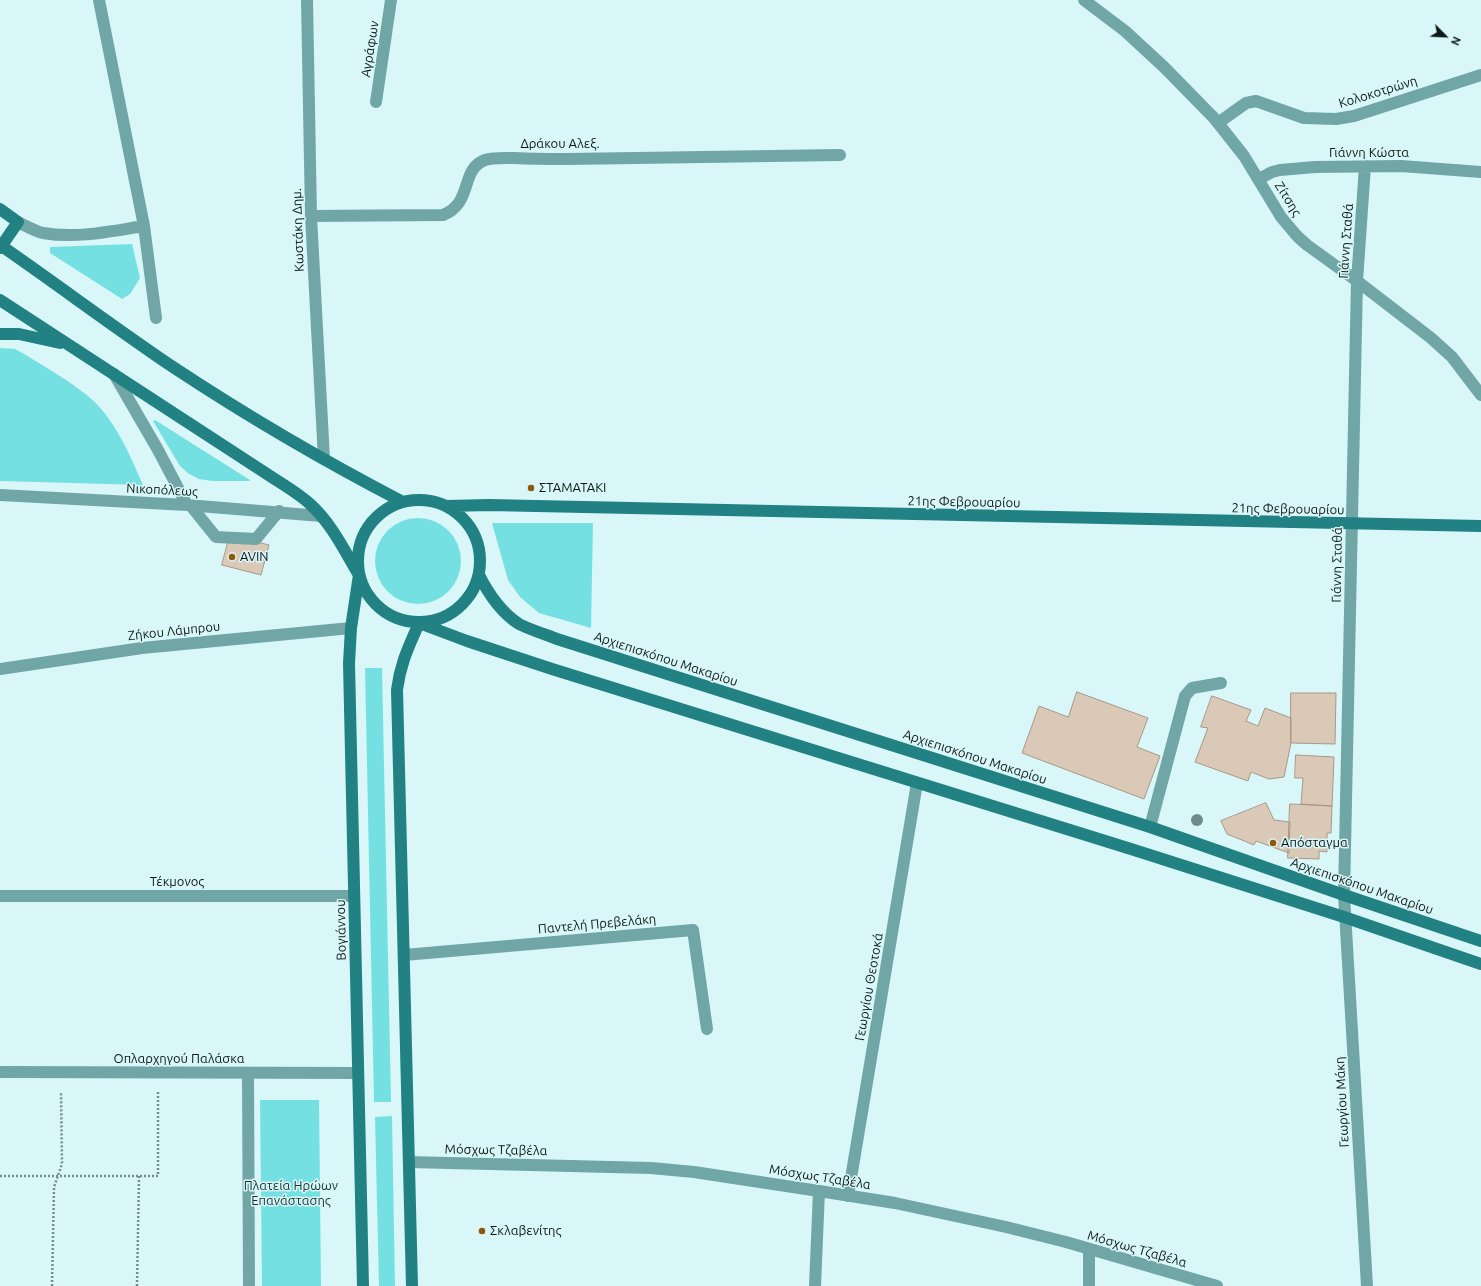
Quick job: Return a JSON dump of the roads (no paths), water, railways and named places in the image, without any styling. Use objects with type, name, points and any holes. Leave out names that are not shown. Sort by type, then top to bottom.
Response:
[{"type":"main road","points":[[0,209],[18,222],[1,247],[172,366],[223,399],[324,459],[403,502]]},
{"type":"main road","points":[[0,300],[309,503],[336,535],[359,575],[371,600],[392,617],[419,623],[467,641],[552,669],[1344,917],[1481,964]]},
{"type":"main road","points":[[0,334],[19,334],[67,344]]},
{"type":"main road","points":[[359,575],[358,559],[360,544],[376,517],[389,508],[403,502],[417,500],[432,501],[446,506],[460,515],[471,527],[478,543],[481,559],[479,575],[467,600],[457,610],[445,617],[419,623]]},
{"type":"main road","name":"21ης Φεβρουαρίου","points":[[446,506],[489,505],[1481,526]]},
{"type":"main road","name":"Βογιάννου","points":[[359,575],[351,628],[349,663],[363,1286]]},
{"type":"main road","name":"Αρχιεπισκόπου Μακαρίου","points":[[479,575],[484,585],[508,616],[530,629],[557,639],[1150,827],[1344,896],[1481,941]]},
{"type":"main road","points":[[412,1286],[397,690],[402,661],[419,623]]},
{"type":"street","points":[[99,0],[144,226],[156,318]]},
{"type":"street","name":"Κωστάκη Δημ.","points":[[307,0],[311,216],[324,459]]},
{"type":"street","name":"Αγράφων","points":[[376,102],[391,0]]},
{"type":"street","name":"Ζίτσης","points":[[1086,1],[1125,31],[1164,67],[1218,123],[1244,156],[1281,217],[1297,236],[1317,253],[1357,281],[1438,344],[1452,357],[1481,395]]},
{"type":"street","name":"Κολοκοτρώνη","points":[[1218,123],[1246,103],[1256,101],[1304,118],[1336,119],[1354,116],[1481,75]]},
{"type":"street","name":"Δράκου Αλεξ.","points":[[311,216],[443,215],[450,212],[459,204],[464,195],[470,174],[474,168],[482,161],[494,158],[553,159],[840,155]]},
{"type":"street","name":"Γιάννη Σταθά","points":[[1344,917],[1357,281],[1365,166]]},
{"type":"street","name":"Γιάννη Κώστα","points":[[1259,179],[1272,172],[1280,170],[1314,167],[1430,167],[1481,172]]},
{"type":"street","points":[[18,222],[41,232],[62,235],[93,233],[144,226]]},
{"type":"street","points":[[114,374],[189,505],[216,537],[256,538],[279,511]]},
{"type":"street","name":"Νικοπόλεως","points":[[0,496],[189,505],[279,511],[321,516]]},
{"type":"street","name":"Ζήκου Λάμπρου","points":[[0,670],[142,648],[351,628]]},
{"type":"street","points":[[1150,827],[1185,696],[1192,688],[1221,683]]},
{"type":"street","name":"Γεωργίου Θεοτοκά","points":[[848,1196],[917,783]]},
{"type":"street","name":"Τέκμονος","points":[[0,896],[354,896]]},
{"type":"street","name":"Γεωργίου Μάκη","points":[[1344,917],[1367,1286]]},
{"type":"street","name":"Παντελή Πρεβελάκη","points":[[404,955],[693,930],[707,1029]]},
{"type":"street","name":"Οπλαρχηγού Παλάσκα","points":[[0,1072],[358,1073]]},
{"type":"street","points":[[248,1073],[249,1286]]},
{"type":"street","name":"Μόσχως Τζαβέλα","points":[[409,1162],[651,1168],[694,1172],[819,1191],[895,1204],[1006,1227],[1217,1286]]},
{"type":"street","points":[[816,1286],[819,1191]]},
{"type":"street","points":[[1089,1249],[1089,1286]]},
{"type":"place","name":"ΣΤΑΜΑΤΑΚΙ","points":[[531,488]]},
{"type":"place","name":"AVIN","points":[[232,557]]},
{"type":"place","name":"Απόσταγμα","points":[[1273,843]]},
{"type":"place","name":"Σκλαβενίτης","points":[[482,1231]]},
{"type":"park label","name":"Πλατεία Ηρώων Επανάστασης","points":[[291,1194]]}]
